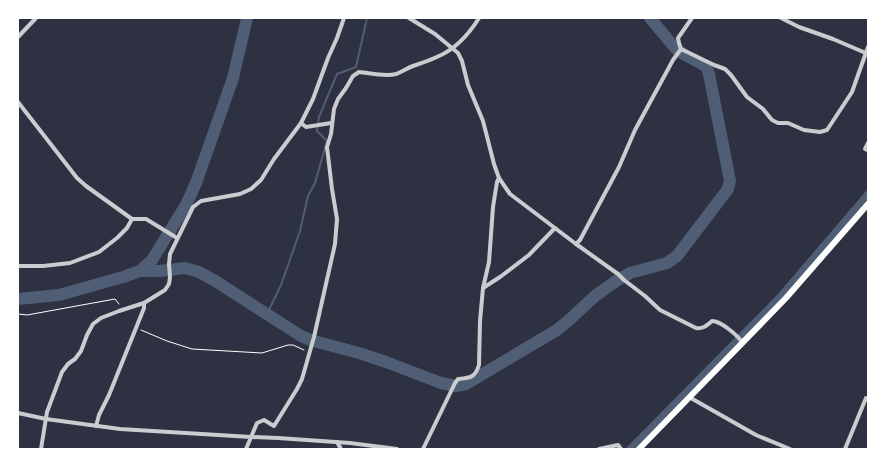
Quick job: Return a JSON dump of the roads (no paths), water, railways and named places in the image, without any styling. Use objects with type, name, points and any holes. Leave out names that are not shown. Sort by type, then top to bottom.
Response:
[{"type":"main road","points":[[639,449],[741,340],[786,298],[868,204]]},
{"type":"street","points":[[18,37],[36,18]]},
{"type":"street","points":[[41,449],[47,412],[62,372],[81,351],[93,324],[101,318],[144,303],[165,290],[169,284],[170,277],[170,254],[176,237],[193,207],[201,201],[240,194],[251,189],[261,180],[274,159],[301,123],[316,93],[328,58],[338,38],[344,18]]},
{"type":"street","points":[[409,18],[435,34],[458,53],[462,61],[468,85],[483,121],[499,178],[510,194],[618,274],[646,296],[660,310],[700,329],[712,321],[715,321],[741,340]]},
{"type":"street","points":[[246,449],[258,423],[264,420],[274,426],[302,379],[312,345],[335,244],[337,219],[327,147],[331,134],[331,123],[334,108],[338,99],[353,76],[359,72],[395,74],[439,56],[463,39],[479,18]]},
{"type":"street","points":[[576,244],[580,240],[619,167],[635,130],[673,60],[680,51],[678,38],[692,18]]},
{"type":"street","points":[[781,18],[804,29],[867,54]]},
{"type":"street","points":[[680,51],[714,66],[725,69],[747,97],[763,109],[772,120],[778,123],[788,123],[804,130],[820,132],[827,130],[852,92],[867,54],[868,47]]},
{"type":"street","points":[[18,102],[86,186],[132,219],[146,219],[176,237]]},
{"type":"street","points":[[301,123],[306,127],[331,123]]},
{"type":"street","points":[[868,143],[866,149],[868,150]]},
{"type":"street","points":[[423,449],[455,382],[458,379],[468,378],[477,372],[479,366],[480,321],[483,288],[489,262],[493,207],[499,178]]},
{"type":"street","points":[[18,266],[43,266],[70,263],[99,252],[117,238],[132,219]]},
{"type":"street","points":[[483,288],[529,255],[555,228]]},
{"type":"street","points":[[96,426],[99,415],[109,395],[144,308],[144,303]]},
{"type":"street","points":[[689,397],[756,435],[790,449]]},
{"type":"street","points":[[845,449],[866,398],[868,398]]},
{"type":"street","points":[[18,413],[46,419],[120,429],[337,442],[397,449]]},
{"type":"street","points":[[337,442],[341,449]]},
{"type":"street","points":[[599,449],[618,445],[621,449]]},
{"type":"waterway","points":[[18,299],[59,295],[123,277],[140,271],[152,260],[186,205],[196,183],[233,78],[247,18]]},
{"type":"waterway","points":[[267,314],[281,285],[300,231],[308,196],[315,183],[327,141],[317,131],[319,117],[337,74],[356,67],[367,18]]},
{"type":"waterway","points":[[140,271],[160,271],[185,268],[199,272],[301,336],[310,340],[359,353],[441,383],[456,386],[466,384],[557,330],[595,296],[616,281],[630,273],[667,263],[677,256],[728,189],[730,181],[709,74],[706,66],[676,49],[650,18]]},
{"type":"waterway","points":[[630,449],[779,298],[868,194]]}]
